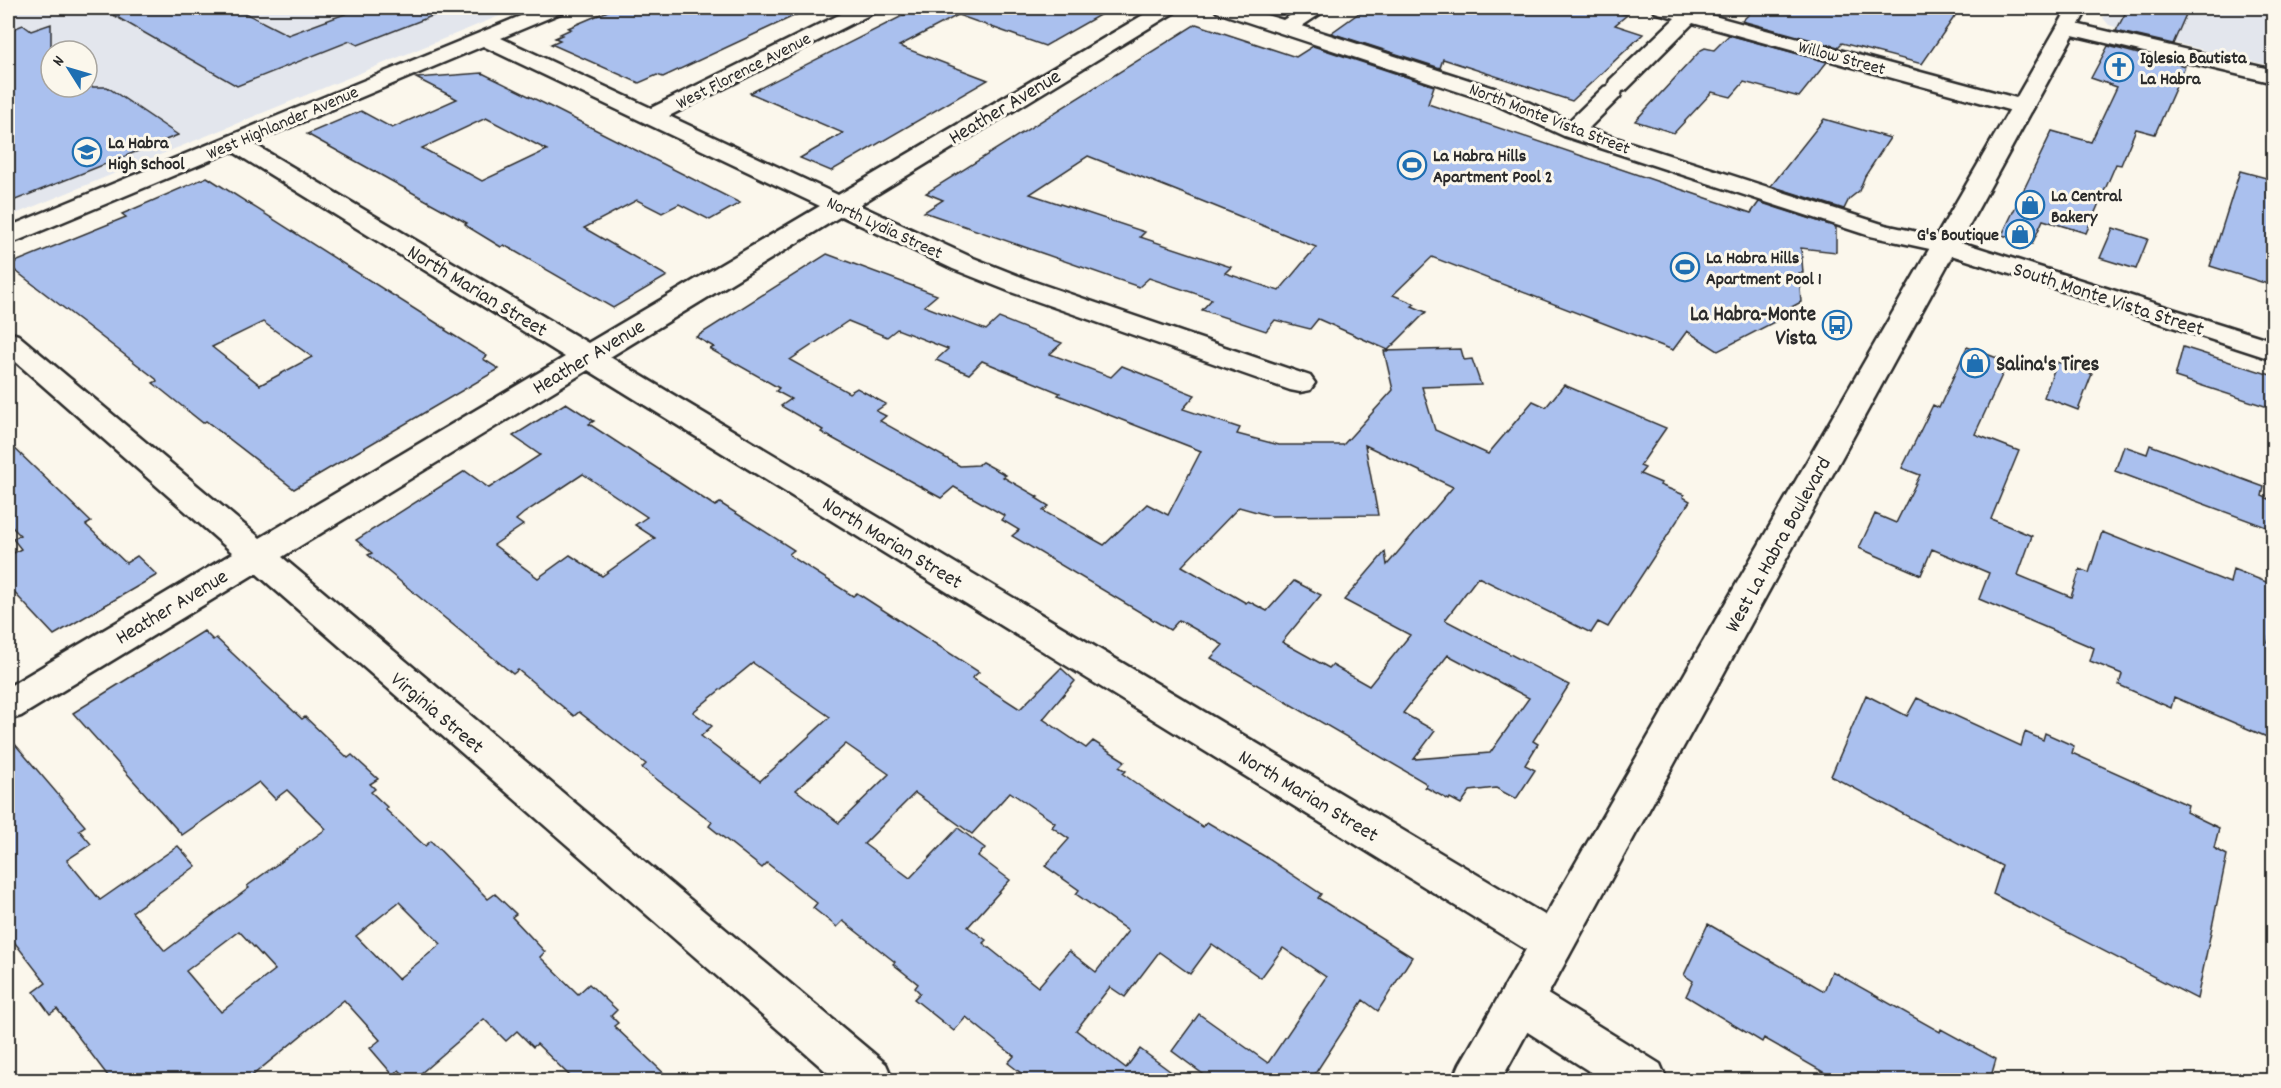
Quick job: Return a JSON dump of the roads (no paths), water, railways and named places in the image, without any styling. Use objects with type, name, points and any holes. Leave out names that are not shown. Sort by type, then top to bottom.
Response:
[{"type":"street","name":"West Highlander Avenue","points":[[8,236],[556,8]]},
{"type":"street","name":"West Florence Avenue","points":[[650,117],[868,8]]},
{"type":"street","name":"Heather Avenue","points":[[8,705],[1168,8]]},
{"type":"street","name":"North Monte Vista Street","points":[[1224,8],[1498,97],[1572,131],[1879,231],[1945,244]]},
{"type":"street","points":[[1287,27],[1317,8]]},
{"type":"street","name":"Willow Street","points":[[1662,8],[1693,11],[2023,107]]},
{"type":"street","points":[[1572,131],[1693,11]]},
{"type":"street","points":[[2073,18],[2274,77]]},
{"type":"street","name":"West La Habra Boulevard","points":[[1476,1080],[2073,18]]},
{"type":"street","name":"North Lydia Street","points":[[484,38],[962,263],[1020,286],[1300,383]]},
{"type":"street","name":"North Marian Street","points":[[234,142],[1553,943]]},
{"type":"street","name":"South Monte Vista Street","points":[[1945,244],[2274,351]]},
{"type":"street","name":"Virginia Street","points":[[8,341],[255,556],[870,1080]]},
{"type":"street","points":[[1520,1002],[1644,1080]]},
{"type":"place","name":"Iglesia Bautista La Habra","points":[[2119,67]]},
{"type":"place","name":"La Habra High School","points":[[87,152]]},
{"type":"place","name":"La Habra Hills Apartment Pool 2","points":[[1412,165]]},
{"type":"place","name":"La Central Bakery","points":[[2030,205]]},
{"type":"place","name":"G's Boutique","points":[[2020,234]]},
{"type":"place","name":"La Habra Hills Apartment Pool 1","points":[[1685,267]]},
{"type":"place","name":"La Habra-Monte Vista","points":[[1837,325]]},
{"type":"place","name":"Salina's Tires","points":[[1975,363]]}]
